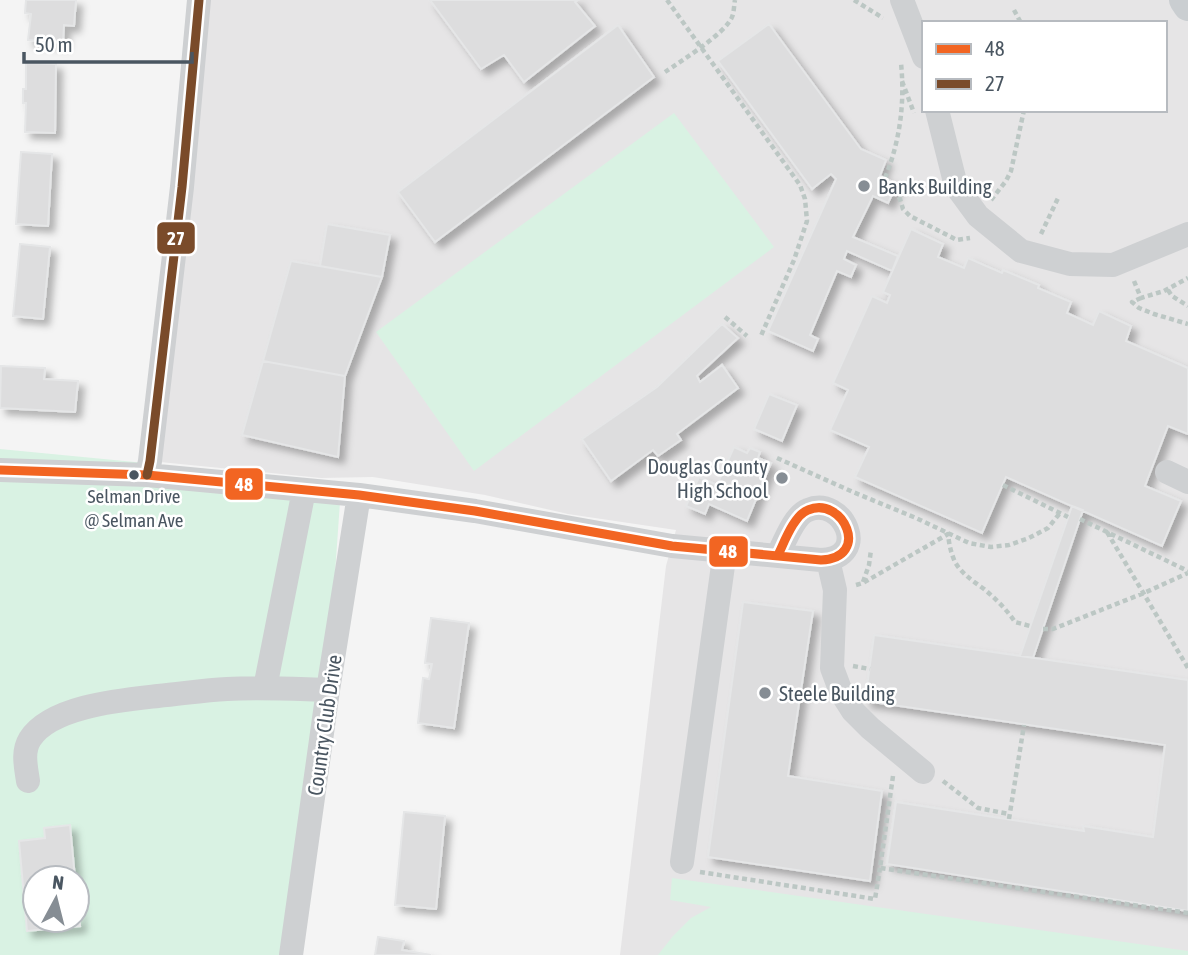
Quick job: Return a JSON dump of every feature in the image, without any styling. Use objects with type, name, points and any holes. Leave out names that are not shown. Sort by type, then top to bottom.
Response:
[{"type":"main road","points":[[1184,0],[1188,6]]},
{"type":"street","points":[[147,475],[180,206],[199,0]]},
{"type":"street","points":[[894,7],[912,57]]},
{"type":"street","points":[[938,112],[956,186],[976,227],[1021,251],[1070,264],[1113,265],[1188,234]]},
{"type":"street","points":[[0,470],[147,475],[359,495],[664,545],[828,560],[845,552],[848,531],[842,518],[829,509],[807,510],[791,529],[778,555]]},
{"type":"street","points":[[265,688],[304,490]]},
{"type":"street","name":"Country Club Drive","points":[[291,955],[328,690],[359,495]]},
{"type":"street","points":[[682,862],[725,551]]},
{"type":"street","points":[[828,560],[835,590],[832,668],[841,692],[853,711],[870,729],[923,772]]},
{"type":"street","points":[[28,781],[25,754],[29,741],[39,728],[61,716],[106,702],[227,689],[328,690]]},
{"type":"path","points":[[667,0],[800,184],[806,199],[807,221],[803,234],[760,338]]},
{"type":"path","points":[[665,72],[724,28],[733,17],[735,0]]},
{"type":"path","points":[[854,0],[888,21],[894,7]]},
{"type":"path","points":[[1014,10],[1020,21]]},
{"type":"path","points":[[885,178],[896,148],[902,114],[902,90],[912,57]]},
{"type":"path","points":[[894,190],[909,216],[957,240],[976,227],[1011,172],[1024,112]]},
{"type":"path","points":[[1039,238],[1059,196]]},
{"type":"path","points":[[1168,290],[1172,296],[1188,306]]},
{"type":"path","points":[[1141,298],[1132,302],[1139,309],[1188,324]]},
{"type":"path","points":[[725,317],[747,336]]},
{"type":"path","points":[[776,458],[969,543],[991,547],[1009,545],[1048,528],[1060,513]]},
{"type":"path","points":[[1003,485],[1068,517]]},
{"type":"path","points":[[1080,519],[1188,572]]},
{"type":"path","points":[[1107,533],[1188,668]]},
{"type":"path","points":[[835,590],[863,583],[948,534]]},
{"type":"path","points":[[948,534],[951,553],[966,576],[999,603],[1015,622],[1030,626]]},
{"type":"path","points":[[1043,629],[1053,629],[1144,593],[1188,572]]},
{"type":"path","points":[[923,772],[945,782],[978,808],[1009,817],[1024,724]]},
{"type":"path","points":[[682,862],[681,869],[875,899],[897,751]]},
{"type":"path","points":[[880,868],[1188,913]]},
{"type":"shaded area","name":"Douglas County High School","points":[[199,0],[1184,0],[1188,6],[1188,955],[620,955],[666,566],[676,530],[568,514],[485,495],[373,477],[321,478],[150,461]]},
{"type":"green space","points":[[674,113],[774,247],[474,471],[376,332]]},
{"type":"green space","points":[[0,449],[145,463],[340,502],[325,716],[285,955],[0,955]]},
{"type":"green space","points":[[672,878],[1188,951],[1188,955],[658,955],[691,918],[711,907],[670,900]]},
{"type":"building","points":[[26,0],[76,0],[74,26],[64,25],[63,43],[28,40],[31,14],[25,13]]},
{"type":"building","points":[[430,0],[578,0],[575,2],[595,26],[524,82],[504,55],[481,69]]},
{"type":"building","name":"Banks Building","points":[[769,24],[861,149],[886,160],[880,176],[897,184],[888,203],[873,196],[853,237],[898,256],[892,271],[847,251],[844,259],[856,265],[851,277],[837,271],[810,335],[818,339],[813,351],[768,331],[836,179],[831,174],[812,189],[718,61]]},
{"type":"building","points":[[618,25],[654,77],[435,242],[398,192]]},
{"type":"building","points":[[26,63],[56,64],[55,133],[25,132],[26,103],[23,103],[23,89],[26,89]]},
{"type":"building","points":[[21,152],[52,154],[48,226],[16,224]]},
{"type":"building","points":[[327,224],[390,235],[382,277],[320,266]]},
{"type":"building","points":[[911,229],[943,244],[938,257],[964,268],[968,258],[1039,285],[1038,288],[1071,302],[1067,313],[1093,325],[1099,311],[1131,326],[1126,341],[1188,368],[1188,434],[1168,426],[1145,486],[1181,501],[1162,546],[1006,477],[982,533],[855,477],[869,447],[830,430],[848,390],[833,383],[872,296],[887,303],[890,295],[883,292]]},
{"type":"building","points":[[20,244],[50,247],[43,319],[13,316]]},
{"type":"building","points":[[291,261],[382,277],[345,376],[263,361]]},
{"type":"building","points":[[722,324],[738,338],[697,376],[700,382],[722,365],[738,388],[677,434],[681,440],[658,456],[653,450],[611,481],[582,439],[657,387]]},
{"type":"building","points":[[263,361],[345,376],[338,457],[242,435]]},
{"type":"building","points":[[1,366],[45,368],[44,379],[78,381],[75,412],[0,408]]},
{"type":"building","points":[[769,394],[797,405],[782,441],[754,429]]},
{"type":"building","points":[[734,447],[747,453],[750,448],[760,452],[758,458],[771,463],[747,521],[709,504],[705,514],[686,506],[699,477],[717,485]]},
{"type":"building","points":[[1072,506],[1083,510],[1033,658],[1020,656]]},
{"type":"building","name":"Steele Building","points":[[743,602],[813,611],[788,776],[882,791],[870,881],[708,857]]},
{"type":"building","points":[[431,618],[469,623],[454,728],[418,723],[423,678],[429,679],[432,664],[425,663]]},
{"type":"building","points":[[874,635],[1188,680],[1188,911],[887,864],[896,802],[1084,831],[1083,826],[1153,837],[1165,745],[865,701]]},
{"type":"building","points":[[404,812],[445,816],[436,909],[395,905]]},
{"type":"building","points":[[70,825],[74,864],[21,864],[19,841],[45,838],[44,828]]},
{"type":"building","points":[[378,937],[404,941],[402,950],[431,955],[375,955]]},
{"type":"transit line","name":"27","points":[[147,475],[182,187],[199,0]]},
{"type":"transit line","name":"48","points":[[0,470],[147,475],[359,495],[475,511],[672,546],[821,560],[837,557],[845,549],[849,539],[847,529],[832,511],[821,508],[808,510],[798,517],[778,555]]},
{"type":"place","name":"Banks Building","points":[[864,186]]},
{"type":"place","name":"Selman Drive @ Selman Ave","points":[[134,475]]},
{"type":"place","name":"Douglas County High School","points":[[782,478]]},
{"type":"place","name":"Steele Building","points":[[765,693]]}]
